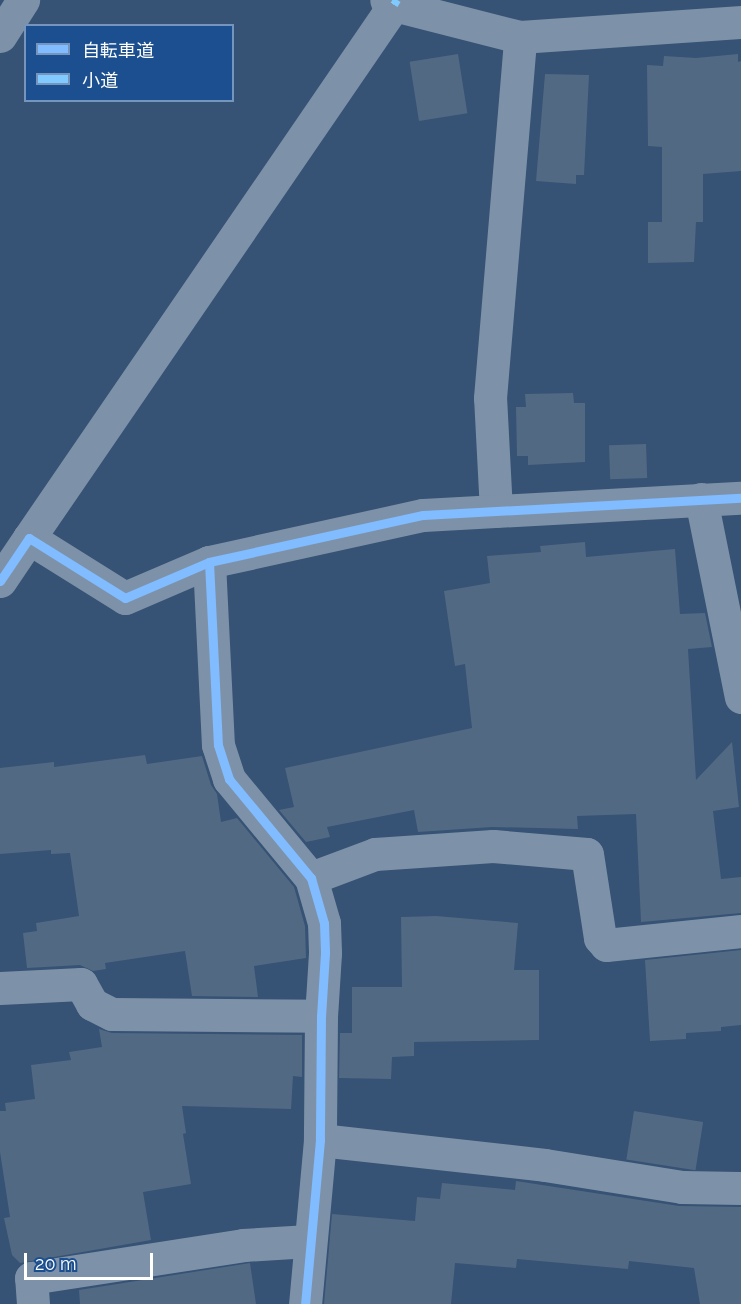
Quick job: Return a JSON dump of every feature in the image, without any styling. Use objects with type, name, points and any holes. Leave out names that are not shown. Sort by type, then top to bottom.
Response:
[{"type":"street","points":[[0,36],[23,0]]},
{"type":"street","points":[[0,581],[390,3],[520,37],[741,22]]},
{"type":"street","points":[[496,511],[490,398],[520,37]]},
{"type":"street","points":[[29,538],[125,598],[209,562],[423,515],[741,498]]},
{"type":"street","points":[[701,499],[741,697]]},
{"type":"street","points":[[209,562],[218,745],[229,779],[311,878],[324,923],[320,1140],[305,1304]]},
{"type":"street","points":[[311,878],[375,854],[493,846],[587,854],[600,938],[606,945],[741,931]]},
{"type":"street","points":[[0,988],[81,984],[92,1004],[112,1014],[321,1016]]},
{"type":"street","points":[[320,1140],[545,1165],[682,1187],[741,1188]]},
{"type":"street","points":[[33,1304],[31,1278],[243,1245],[309,1241]]},
{"type":"building","points":[[458,54],[467,113],[419,121],[410,62]]},
{"type":"building","points":[[738,54],[738,62],[741,61],[741,171],[703,174],[703,222],[696,222],[694,262],[648,263],[648,222],[662,222],[662,147],[648,146],[647,65],[663,66],[664,56],[696,58]]},
{"type":"building","points":[[545,74],[589,75],[584,175],[576,175],[576,184],[536,181]]},
{"type":"building","points":[[573,393],[574,403],[585,403],[585,462],[528,465],[528,456],[517,456],[516,407],[526,407],[525,394]]},
{"type":"building","points":[[646,444],[647,478],[610,479],[609,445]]},
{"type":"building","points":[[585,542],[586,557],[675,549],[680,614],[705,613],[712,647],[688,649],[696,780],[732,742],[739,807],[713,811],[721,879],[741,877],[741,913],[641,922],[636,814],[577,816],[578,829],[492,827],[418,832],[414,810],[327,827],[330,837],[306,842],[279,810],[294,807],[285,768],[472,728],[465,664],[455,666],[444,591],[490,583],[487,556],[541,552],[540,546]]},
{"type":"building","points":[[145,755],[147,764],[202,756],[211,785],[217,794],[221,822],[237,818],[294,887],[305,926],[306,958],[254,966],[258,997],[192,996],[185,951],[105,963],[106,969],[93,971],[80,965],[27,968],[23,933],[37,931],[36,923],[79,916],[70,853],[51,854],[51,850],[0,854],[0,768],[54,762],[54,767]]},
{"type":"building","points":[[436,916],[518,923],[514,970],[539,970],[539,1040],[414,1042],[414,1056],[392,1057],[391,1079],[339,1078],[340,1033],[352,1033],[352,987],[402,987],[401,917]]},
{"type":"building","points":[[741,950],[741,1025],[721,1027],[721,1031],[686,1033],[686,1039],[650,1041],[645,960]]},
{"type":"building","points":[[99,1029],[112,1033],[302,1035],[302,1077],[293,1076],[291,1109],[182,1106],[186,1133],[183,1134],[191,1184],[143,1192],[151,1240],[20,1263],[12,1255],[4,1218],[10,1217],[0,1152],[0,1111],[6,1111],[5,1103],[35,1099],[31,1065],[71,1060],[69,1052],[102,1047]]},
{"type":"building","points":[[634,1111],[703,1122],[695,1170],[626,1159]]},
{"type":"building","points":[[516,1181],[679,1206],[741,1207],[741,1304],[700,1304],[694,1268],[629,1261],[628,1269],[517,1259],[516,1268],[455,1263],[451,1304],[324,1304],[332,1214],[415,1221],[417,1197],[440,1199],[442,1183],[515,1190]]},
{"type":"building","points":[[250,1263],[256,1304],[80,1304],[79,1290]]},
{"type":"marked path","points":[[394,5],[397,0]]},
{"type":"cycle path","points":[[0,581],[29,538],[125,598],[209,562],[423,515],[741,498]]},
{"type":"cycle path","points":[[209,562],[218,745],[229,779],[311,878],[324,923],[320,1140],[305,1304]]}]
